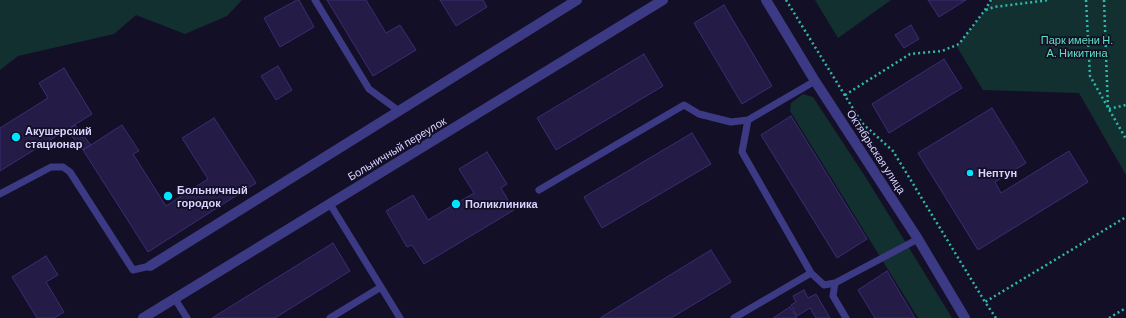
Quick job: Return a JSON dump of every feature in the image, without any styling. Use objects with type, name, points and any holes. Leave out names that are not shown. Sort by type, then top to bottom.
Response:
[{"type":"street","points":[[150,266],[577,0]]},
{"type":"street","name":"Больничный переулок","points":[[143,318],[663,0]]},
{"type":"street","name":"Октябрьская улица","points":[[766,0],[815,81],[918,239],[965,318]]},
{"type":"lane","points":[[315,0],[369,89],[399,111]]},
{"type":"lane","points":[[539,190],[684,105],[699,114],[731,122],[748,120],[815,81]]},
{"type":"lane","points":[[748,120],[742,152],[811,273],[824,285],[835,283],[918,239]]},
{"type":"lane","points":[[0,194],[51,167],[63,166],[70,172],[133,270],[150,266]]},
{"type":"lane","points":[[330,204],[400,318]]},
{"type":"lane","points":[[734,318],[811,273]]},
{"type":"lane","points":[[835,283],[833,296],[846,318]]},
{"type":"lane","points":[[330,318],[381,287]]},
{"type":"lane","points":[[175,298],[187,318]]},
{"type":"path","points":[[786,0],[862,123],[893,151],[996,318]]},
{"type":"path","points":[[845,95],[910,54],[942,51],[959,44],[991,0]]},
{"type":"path","points":[[985,10],[994,7],[1050,0]]},
{"type":"path","points":[[1086,0],[1090,76],[1126,139]]},
{"type":"path","points":[[1104,0],[1108,109]]},
{"type":"path","points":[[1108,109],[1126,105]]},
{"type":"path","points":[[985,302],[1126,217]]},
{"type":"path","points":[[1109,318],[1126,308]]},
{"type":"green space","points":[[0,0],[242,0],[227,16],[185,34],[136,15],[114,34],[18,56],[0,70]]},
{"type":"green space","points":[[815,0],[891,0],[838,38]]},
{"type":"green space","name":"Парк имени Н. А. Никитина","points":[[993,0],[1126,0],[1126,175],[1079,93],[983,90],[957,47]]},
{"type":"green space","points":[[803,94],[813,97],[868,181],[952,318],[918,318],[790,111],[791,103]]},
{"type":"building","points":[[299,0],[314,27],[280,47],[264,18]]},
{"type":"building","points":[[327,0],[366,0],[386,33],[400,25],[416,50],[373,76]]},
{"type":"building","points":[[440,0],[483,0],[487,7],[456,26]]},
{"type":"building","points":[[928,0],[966,0],[939,17]]},
{"type":"building","points":[[724,5],[772,86],[742,104],[694,23]]},
{"type":"building","points":[[911,25],[919,39],[904,48],[895,35]]},
{"type":"building","points":[[644,54],[663,86],[556,150],[537,118]]},
{"type":"building","points":[[944,59],[962,88],[889,133],[872,104]]},
{"type":"building","points":[[278,66],[292,90],[276,100],[261,76]]},
{"type":"building","points":[[64,68],[92,114],[0,171],[0,128],[48,98],[39,83]]},
{"type":"building","name":"Нептун","points":[[992,108],[1026,163],[995,182],[1001,193],[1069,151],[1088,182],[978,250],[918,153]]},
{"type":"building","points":[[791,116],[867,239],[837,258],[761,135]]},
{"type":"building","points":[[214,118],[256,183],[148,252],[83,150],[122,125],[139,151],[133,154],[166,206],[208,179],[182,138]]},
{"type":"building","points":[[75,125],[91,145],[83,150],[67,130]]},
{"type":"building","points":[[692,133],[711,164],[602,228],[584,197]]},
{"type":"building","points":[[487,152],[507,184],[501,188],[514,210],[424,264],[412,245],[407,247],[386,211],[413,195],[428,220],[474,193],[459,169]]},
{"type":"building","points":[[333,243],[350,271],[275,318],[212,318]]},
{"type":"building","points":[[711,250],[731,282],[671,318],[600,318]]},
{"type":"building","points":[[46,256],[58,275],[46,282],[64,312],[54,318],[37,318],[12,277]]},
{"type":"building","points":[[887,271],[915,318],[875,318],[858,290]]},
{"type":"building","points":[[804,290],[808,298],[816,294],[830,318],[816,318],[810,308],[797,316],[791,305],[796,302],[793,296]]},
{"type":"building","points":[[790,307],[797,318],[773,318]]},
{"type":"place","name":"Акушерский стационар","points":[[16,137]]},
{"type":"place","name":"Нептун","points":[[970,173]]},
{"type":"place","name":"Больничный городок","points":[[168,196]]},
{"type":"place","name":"Поликлиника","points":[[456,204]]}]
